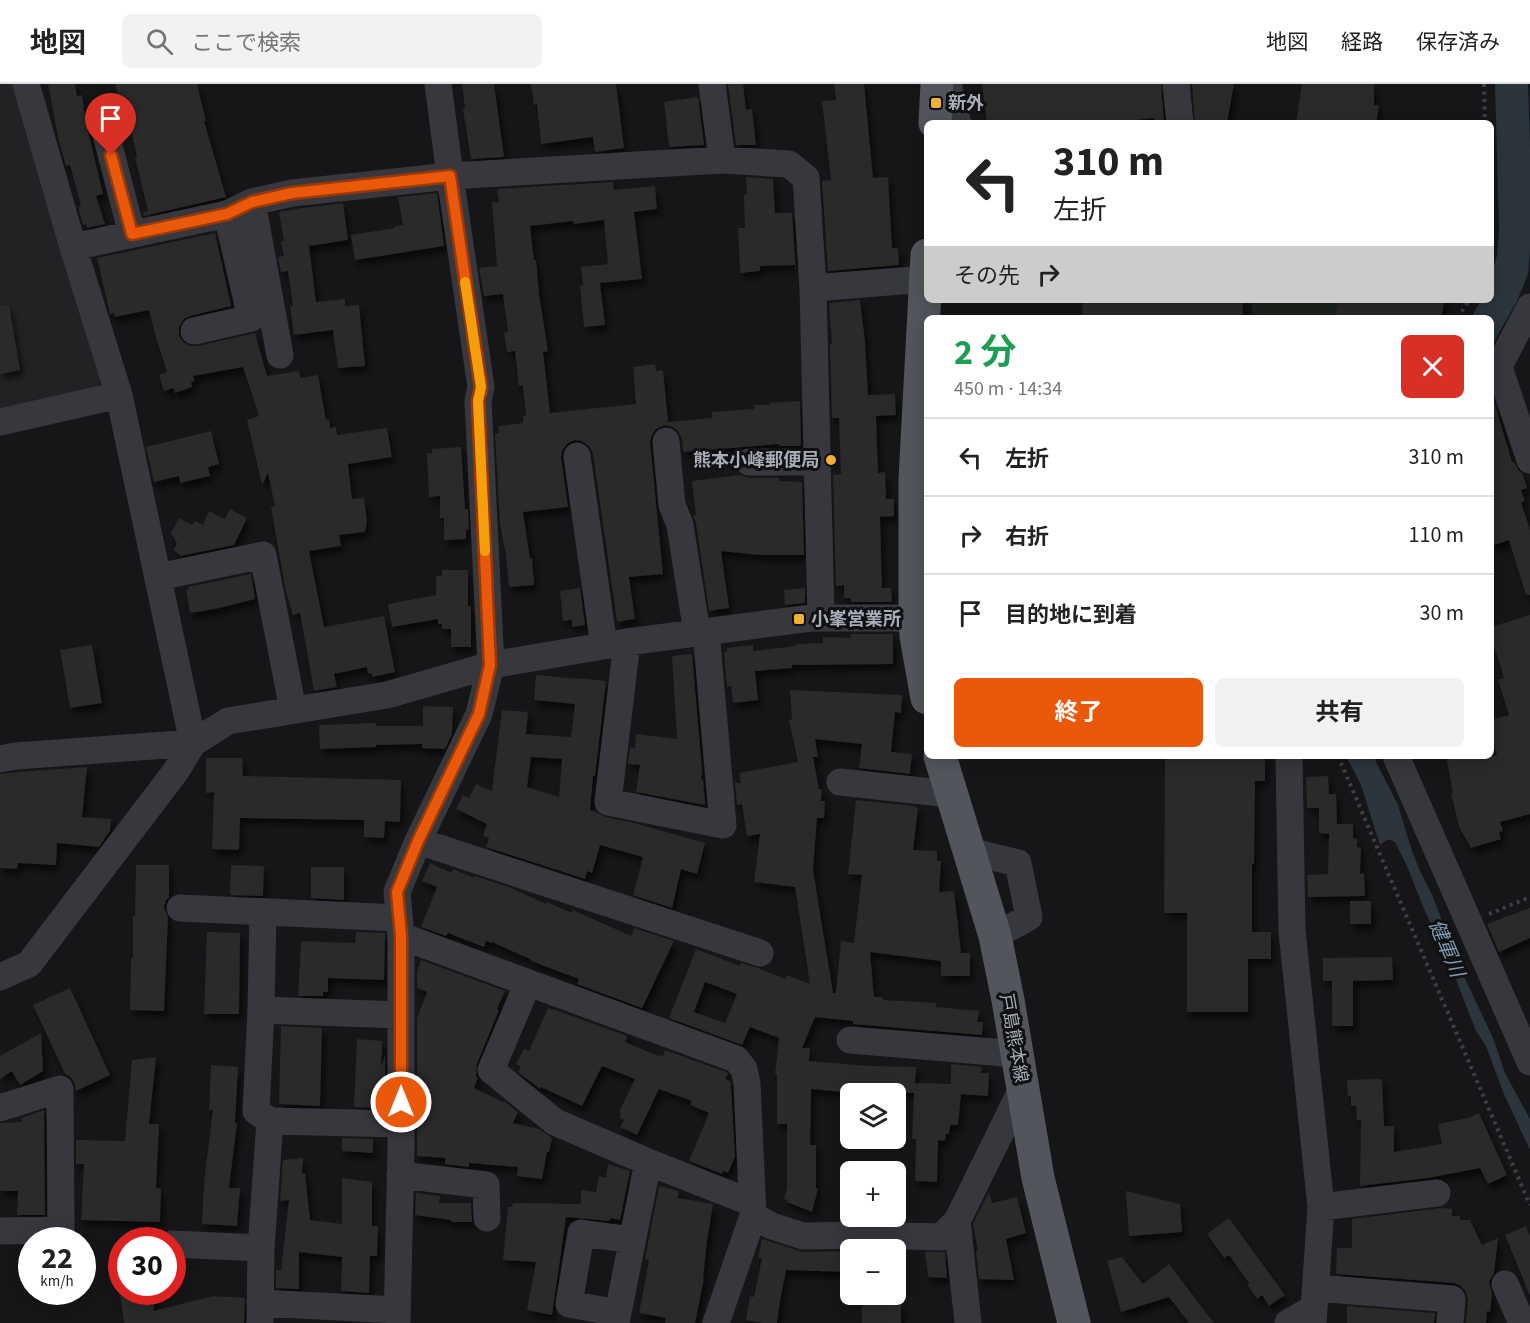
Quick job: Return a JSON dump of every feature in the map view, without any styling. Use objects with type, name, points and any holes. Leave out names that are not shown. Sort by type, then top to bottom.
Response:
[{"type":"main road","points":[[935,120],[937,84]]},
{"type":"main road","points":[[924,303],[915,479],[915,618],[924,681]]},
{"type":"main road","name":"戸島熊本線","points":[[941,759],[994,936],[1008,1000],[1038,1178],[1074,1323]]},
{"type":"street","points":[[26,84],[119,395],[193,743]]},
{"type":"street","points":[[270,1121],[261,1248],[260,1313],[397,1316],[401,1015],[400,927],[397,892],[418,841],[479,714],[490,665],[478,401],[481,387],[438,84]]},
{"type":"street","points":[[712,84],[722,160]]},
{"type":"street","points":[[948,84],[957,120]]},
{"type":"street","points":[[1176,84],[1180,120]]},
{"type":"street","points":[[101,115],[132,234]]},
{"type":"street","points":[[73,247],[227,214],[252,202],[292,193],[450,176],[681,161],[722,160],[789,164],[806,178],[813,288],[821,618]]},
{"type":"street","points":[[252,202],[280,355]]},
{"type":"street","points":[[194,331],[251,318],[227,214]]},
{"type":"street","points":[[813,288],[924,267]]},
{"type":"street","points":[[1530,307],[1495,374],[1530,460]]},
{"type":"street","points":[[0,422],[119,395]]},
{"type":"street","points":[[578,456],[615,644],[608,802],[723,825],[702,632],[680,525],[672,505],[666,441]]},
{"type":"street","points":[[748,462],[817,462]]},
{"type":"street","points":[[158,577],[263,555],[293,710]]},
{"type":"street","points":[[0,977],[29,964],[176,771],[193,743],[228,721],[387,695],[490,665],[615,644],[799,619],[915,618]]},
{"type":"street","points":[[0,759],[193,743]]},
{"type":"street","points":[[1289,759],[1292,931],[1321,1207],[1314,1306]]},
{"type":"street","points":[[1397,759],[1530,1062]]},
{"type":"street","points":[[840,782],[950,794]]},
{"type":"street","points":[[418,841],[760,953]]},
{"type":"street","points":[[968,851],[1018,863],[1029,918],[994,936]]},
{"type":"street","points":[[180,908],[262,912],[400,927],[528,982],[736,1059],[744,1069],[747,1083],[752,1209],[716,1323]]},
{"type":"street","points":[[262,912],[261,1010],[256,1111],[270,1121],[401,1124]]},
{"type":"street","points":[[528,982],[491,1070],[555,1122],[752,1209],[772,1227],[803,1236],[866,1234],[940,1237],[957,1221],[1023,1087]]},
{"type":"street","points":[[261,1010],[401,1015]]},
{"type":"street","points":[[850,1040],[1017,1054]]},
{"type":"street","points":[[0,1108],[60,1089],[61,1230],[0,1231]]},
{"type":"street","points":[[632,1240],[581,1233],[569,1304],[617,1318],[648,1162]]},
{"type":"street","points":[[400,1175],[486,1185],[487,1218]]},
{"type":"street","points":[[1321,1207],[1437,1193]]},
{"type":"street","points":[[957,1221],[968,1323]]},
{"type":"street","points":[[186,1245],[261,1248]]},
{"type":"street","points":[[1505,1284],[1522,1323]]},
{"type":"street","points":[[1288,1323],[1314,1306],[1452,1299],[1450,1323]]},
{"type":"path","points":[[1484,84],[1485,120]]},
{"type":"path","points":[[1339,759],[1530,1205]]},
{"type":"path","points":[[1469,922],[1530,897]]},
{"type":"shaded area","points":[[0,84],[17,84],[102,381],[93,392],[0,412]]},
{"type":"shaded area","points":[[1252,303],[1338,303],[1336,315],[1252,315]]},
{"type":"water","points":[[1495,84],[1528,84],[1530,249],[1528,274],[1517,301],[1494,342],[1494,315],[1473,315],[1479,303],[1494,303],[1494,266],[1499,229]]},
{"type":"water","name":"健軍川","points":[[1348,759],[1376,759],[1398,805],[1411,848],[1433,897],[1458,964],[1493,1038],[1505,1073],[1530,1119],[1530,1150],[1504,1094],[1486,1046],[1476,1031],[1407,866],[1395,842],[1387,840],[1380,845],[1361,785]]},
{"type":"building","points":[[48,84],[75,84],[77,96],[82,95],[86,123],[103,194],[96,196],[105,224],[87,228],[86,224],[83,225],[78,207],[81,206],[70,165],[66,166],[59,142]]},
{"type":"building","points":[[115,84],[197,84],[206,121],[204,121],[226,197],[144,216],[143,212],[148,211],[135,157],[137,156],[127,113],[123,114]]},
{"type":"building","points":[[462,84],[494,84],[504,157],[471,159],[463,109],[465,108]]},
{"type":"building","points":[[531,84],[616,84],[624,148],[595,152],[593,137],[541,144],[537,104],[534,105]]},
{"type":"building","points":[[728,84],[743,84],[746,110],[752,109],[756,145],[736,145]]},
{"type":"building","points":[[834,84],[864,84],[873,178],[888,177],[892,248],[898,248],[899,265],[828,271],[822,181],[831,180],[822,101],[836,100]]},
{"type":"building","points":[[982,84],[1161,84],[1164,120],[1154,120],[1154,118],[987,120]]},
{"type":"building","points":[[1192,84],[1234,84],[1228,120],[1195,120]]},
{"type":"building","points":[[1302,84],[1374,84],[1374,105],[1379,106],[1377,120],[1296,120]]},
{"type":"building","points":[[698,97],[704,145],[669,147],[664,102]]},
{"type":"building","points":[[746,177],[773,179],[775,213],[792,213],[796,273],[795,265],[760,266],[760,271],[740,273],[738,228],[745,228]]},
{"type":"building","points":[[613,182],[614,190],[655,186],[657,209],[634,212],[642,279],[600,283],[605,325],[584,327],[580,286],[583,285],[581,267],[608,264],[604,220],[530,226],[548,351],[543,352],[550,413],[636,404],[633,367],[655,364],[656,371],[663,370],[668,422],[712,418],[712,412],[754,409],[754,405],[800,401],[801,445],[779,446],[779,444],[683,452],[682,439],[678,431],[665,425],[656,429],[650,442],[663,574],[629,577],[635,619],[617,622],[593,454],[589,446],[582,441],[575,440],[568,443],[562,451],[568,507],[523,512],[530,559],[532,558],[534,585],[509,587],[500,523],[495,434],[499,433],[498,426],[523,423],[523,416],[526,416],[523,386],[519,386],[515,351],[507,352],[504,333],[508,332],[503,294],[484,296],[479,268],[497,266],[492,202],[499,202],[497,189]]},
{"type":"building","points":[[437,193],[444,246],[355,260],[351,235],[403,225],[398,197]]},
{"type":"building","points":[[343,203],[348,240],[309,246],[316,302],[345,299],[345,306],[359,305],[365,366],[338,368],[333,330],[294,335],[288,271],[281,272],[278,257],[284,256],[279,212]]},
{"type":"building","points":[[215,233],[231,306],[184,319],[179,327],[182,341],[189,346],[198,346],[255,333],[267,376],[299,371],[300,378],[318,375],[326,420],[329,419],[330,428],[336,427],[337,435],[387,428],[392,457],[348,464],[352,499],[364,498],[367,521],[365,532],[339,535],[341,546],[309,551],[324,627],[384,616],[395,672],[372,677],[372,673],[368,674],[367,667],[334,674],[337,687],[314,691],[300,613],[293,615],[286,592],[271,507],[275,507],[268,473],[262,485],[247,420],[259,416],[243,367],[193,376],[195,381],[191,382],[192,387],[175,393],[173,388],[164,391],[159,375],[167,372],[149,310],[115,317],[114,313],[110,314],[97,258]]},
{"type":"building","points":[[860,300],[868,395],[895,394],[896,415],[876,416],[878,473],[885,472],[886,499],[894,499],[894,516],[880,517],[882,588],[891,588],[892,602],[851,602],[851,598],[844,598],[844,585],[836,586],[833,475],[841,474],[839,418],[832,418],[830,344],[832,344],[829,303]]},
{"type":"building","points":[[1082,303],[1242,303],[1243,315],[1083,315]]},
{"type":"building","points":[[1338,303],[1444,303],[1442,315],[1336,315]]},
{"type":"building","points":[[0,305],[9,305],[20,370],[0,374]]},
{"type":"building","points":[[1494,405],[1512,462],[1522,473],[1527,488],[1521,490],[1525,501],[1521,502],[1530,530],[1530,595],[1526,595],[1509,540],[1494,545]]},
{"type":"building","points":[[211,431],[219,464],[208,467],[210,476],[180,483],[179,476],[154,482],[146,447]]},
{"type":"building","points":[[461,447],[465,509],[468,509],[469,530],[466,529],[466,539],[444,540],[444,518],[440,518],[440,496],[429,497],[427,453],[432,453],[432,449]]},
{"type":"building","points":[[740,475],[749,478],[779,478],[779,481],[802,482],[804,555],[759,555],[721,551],[729,608],[709,611],[693,516],[696,515],[692,481]]},
{"type":"building","points":[[230,509],[247,518],[234,545],[180,556],[173,550],[177,544],[171,533],[179,518],[192,525],[195,521],[203,525],[209,511],[225,519]]},
{"type":"building","points":[[442,570],[468,570],[471,647],[451,647],[451,629],[442,629],[442,624],[438,624],[438,619],[392,627],[388,604],[436,595],[436,576],[442,576]]},
{"type":"building","points":[[251,574],[255,599],[190,613],[186,590],[189,589],[188,587]]},
{"type":"building","points":[[580,588],[585,625],[572,627],[572,620],[563,621],[560,591]]},
{"type":"building","points":[[805,588],[805,603],[785,605],[784,590]]},
{"type":"building","points":[[1530,615],[1530,814],[1500,822],[1503,831],[1499,832],[1501,839],[1471,848],[1459,827],[1447,759],[1494,759],[1494,756],[1497,756],[1494,744],[1494,719],[1509,715],[1498,680],[1504,678],[1494,646],[1494,626]]},
{"type":"building","points":[[851,634],[893,634],[893,664],[792,665],[792,668],[755,671],[758,700],[733,703],[731,686],[727,687],[724,652],[727,652],[727,648],[753,645],[753,651],[796,646],[796,644],[823,643],[823,637],[851,638]]},
{"type":"building","points":[[92,645],[102,703],[70,708],[60,650]]},
{"type":"building","points":[[692,654],[705,805],[636,792],[640,765],[628,764],[630,747],[635,748],[636,734],[677,739],[672,656]]},
{"type":"building","points":[[536,675],[606,681],[590,810],[605,817],[705,843],[697,874],[681,869],[672,908],[633,895],[643,857],[600,845],[592,873],[587,871],[585,879],[486,847],[489,838],[483,836],[487,824],[456,809],[463,795],[469,798],[476,784],[492,791],[502,710],[528,712],[526,734],[571,737],[575,704],[534,700]],"holes":[[[531,757],[562,759],[559,797],[527,787]]]},
{"type":"building","points":[[790,690],[902,695],[901,713],[895,712],[891,752],[912,754],[910,774],[859,768],[862,744],[815,739],[818,757],[813,757],[819,789],[822,789],[821,801],[825,801],[824,818],[817,818],[813,870],[833,993],[836,993],[841,941],[854,943],[862,875],[848,874],[856,800],[913,806],[918,808],[913,850],[937,851],[937,861],[941,861],[939,892],[954,891],[961,953],[970,953],[970,976],[941,976],[941,961],[870,952],[874,997],[883,997],[883,1000],[936,1003],[936,1007],[979,1011],[977,1022],[983,1022],[982,1035],[853,1024],[853,1021],[815,1017],[802,1048],[810,1048],[809,1061],[916,1067],[915,1083],[951,1084],[951,1064],[982,1067],[981,1073],[989,1073],[988,1096],[961,1094],[958,1125],[950,1125],[945,1141],[938,1140],[937,1182],[915,1181],[916,1139],[912,1139],[914,1093],[906,1093],[906,1083],[840,1083],[840,1092],[811,1089],[810,1145],[816,1145],[816,1188],[818,1189],[812,1212],[784,1199],[787,1188],[787,1124],[777,1124],[777,1074],[775,1074],[779,1038],[750,1027],[742,1045],[669,1018],[696,949],[740,966],[741,963],[785,979],[787,975],[810,984],[795,887],[754,882],[760,834],[747,836],[742,804],[737,805],[735,783],[741,783],[739,773],[798,762],[789,720],[792,719]],"holes":[[[705,982],[737,994],[725,1023],[694,1012]]]},
{"type":"building","points":[[423,706],[453,707],[452,734],[445,749],[422,748],[422,744],[320,749],[319,725],[376,723],[376,726],[423,726]]},
{"type":"building","points":[[206,758],[242,758],[243,776],[401,780],[400,822],[385,821],[384,838],[364,837],[364,820],[240,818],[239,850],[212,849],[214,792],[206,793]]},
{"type":"building","points":[[1165,759],[1265,759],[1265,781],[1255,781],[1252,932],[1271,932],[1271,959],[1248,959],[1248,1012],[1187,1012],[1187,913],[1164,913]]},
{"type":"building","points":[[87,767],[82,817],[111,819],[110,831],[99,847],[57,843],[56,865],[18,863],[17,869],[0,868],[0,774]]},
{"type":"building","points":[[1328,776],[1329,794],[1336,794],[1337,824],[1353,824],[1353,839],[1357,838],[1357,847],[1361,848],[1360,874],[1364,873],[1365,896],[1308,897],[1307,875],[1328,874],[1329,834],[1319,833],[1319,808],[1307,808],[1306,777]]},
{"type":"building","points":[[430,863],[452,873],[453,869],[474,878],[475,876],[511,888],[572,913],[573,910],[631,936],[634,928],[674,941],[642,1008],[577,984],[579,979],[531,961],[492,942],[486,941],[484,947],[448,933],[446,936],[421,927],[437,887],[422,881]]},
{"type":"building","points":[[136,865],[169,865],[169,898],[164,908],[168,917],[164,1011],[130,1010]]},
{"type":"building","points":[[231,865],[264,866],[263,896],[230,895]]},
{"type":"building","points":[[311,867],[344,867],[344,900],[311,898]]},
{"type":"building","points":[[1350,901],[1371,901],[1371,924],[1350,924]]},
{"type":"building","points":[[1530,908],[1530,938],[1499,952],[1487,924]]},
{"type":"building","points":[[207,932],[240,933],[239,1014],[204,1014]]},
{"type":"building","points":[[356,932],[385,933],[384,980],[328,978],[328,992],[323,992],[323,996],[298,996],[301,941],[355,943]]},
{"type":"building","points":[[1392,957],[1393,980],[1353,981],[1353,1026],[1332,1026],[1332,981],[1323,981],[1323,958]]},
{"type":"building","points":[[421,960],[505,991],[477,1064],[476,1076],[478,1078],[474,1088],[504,1101],[518,1112],[513,1123],[539,1129],[552,1138],[542,1179],[517,1176],[518,1167],[469,1163],[469,1167],[445,1164],[445,1158],[417,1156],[417,1018],[427,992],[417,988],[417,972]]},
{"type":"building","points":[[70,988],[110,1075],[76,1091],[74,1082],[65,1074],[33,1005]]},
{"type":"building","points":[[548,1008],[627,1036],[625,1042],[656,1055],[663,1056],[665,1050],[726,1072],[728,1074],[725,1079],[730,1081],[731,1085],[735,1156],[728,1173],[723,1171],[722,1174],[689,1161],[709,1113],[690,1105],[692,1101],[659,1089],[637,1135],[620,1127],[624,1120],[619,1118],[621,1113],[619,1112],[635,1079],[602,1066],[582,1106],[541,1087],[540,1089],[518,1072],[521,1067],[516,1064],[524,1049],[529,1051]]},
{"type":"building","points":[[281,1026],[322,1028],[320,1106],[279,1104]]},
{"type":"building","points":[[41,1033],[43,1071],[20,1085],[12,1071],[0,1079],[0,1056]]},
{"type":"building","points":[[357,1039],[382,1041],[381,1067],[385,1056],[385,1104],[373,1104],[373,1108],[354,1107]]},
{"type":"building","points":[[156,1057],[149,1124],[159,1124],[156,1188],[161,1188],[160,1222],[81,1220],[84,1164],[76,1164],[76,1140],[125,1141],[132,1060]]},
{"type":"building","points":[[211,1065],[238,1067],[235,1123],[237,1123],[229,1188],[240,1188],[237,1226],[202,1224],[204,1183],[213,1110],[209,1110]]},
{"type":"building","points":[[1382,1079],[1384,1126],[1394,1126],[1394,1152],[1442,1144],[1438,1124],[1468,1118],[1479,1113],[1507,1175],[1488,1184],[1480,1168],[1428,1178],[1360,1186],[1361,1120],[1357,1120],[1356,1106],[1351,1106],[1347,1080]]},
{"type":"building","points":[[44,1110],[45,1215],[17,1215],[18,1191],[0,1191],[0,1123],[22,1122],[22,1118]]},
{"type":"building","points":[[342,1138],[373,1139],[373,1153],[342,1151]]},
{"type":"building","points":[[303,1158],[302,1173],[305,1173],[310,1220],[342,1224],[342,1178],[372,1182],[372,1226],[378,1226],[377,1256],[370,1256],[369,1293],[341,1291],[342,1257],[299,1252],[299,1289],[276,1288],[276,1270],[281,1270],[289,1200],[280,1201],[283,1160]]},
{"type":"building","points":[[608,1164],[630,1171],[620,1220],[566,1217],[552,1315],[527,1310],[536,1262],[503,1260],[508,1207],[512,1207],[513,1203],[581,1204],[581,1190],[596,1192],[599,1176],[606,1178]]},
{"type":"building","points":[[659,1186],[679,1191],[678,1198],[713,1204],[704,1279],[695,1323],[665,1323],[666,1318],[639,1313],[649,1260],[645,1259]]},
{"type":"building","points":[[1126,1191],[1180,1204],[1182,1232],[1129,1236]]},
{"type":"building","points":[[989,1192],[992,1203],[1017,1197],[1026,1233],[1006,1239],[1014,1280],[979,1279],[976,1251],[978,1251],[973,1224]]},
{"type":"building","points":[[416,1193],[440,1196],[439,1203],[471,1203],[472,1222],[451,1222],[451,1220],[415,1215]]},
{"type":"building","points":[[1441,1208],[1452,1209],[1452,1216],[1460,1216],[1460,1220],[1470,1220],[1482,1245],[1498,1238],[1494,1273],[1489,1282],[1492,1293],[1486,1323],[1466,1323],[1468,1300],[1466,1293],[1461,1286],[1454,1283],[1336,1274],[1337,1248],[1352,1248],[1352,1219]]},
{"type":"building","points":[[1229,1218],[1285,1295],[1269,1306],[1262,1295],[1257,1299],[1247,1284],[1249,1283],[1229,1255],[1224,1258],[1207,1234]]},
{"type":"building","points":[[1526,1226],[1530,1236],[1530,1296],[1505,1235]]},
{"type":"building","points":[[762,1239],[803,1252],[840,1251],[840,1272],[786,1270],[777,1323],[762,1323],[746,1320],[750,1296],[754,1297],[762,1258],[758,1258]]},
{"type":"building","points":[[925,1252],[945,1252],[947,1278],[928,1277]]},
{"type":"building","points":[[1122,1257],[1143,1284],[1169,1264],[1214,1323],[1189,1323],[1169,1297],[1121,1312],[1107,1261]]},
{"type":"building","points":[[213,1296],[245,1298],[244,1323],[124,1323],[122,1305],[154,1305],[153,1311],[186,1305],[186,1303]]},
{"type":"building","points":[[862,1305],[901,1305],[901,1323],[862,1323]]},
{"type":"building","points":[[1347,1306],[1435,1313],[1434,1323],[1347,1323]]},
{"type":"slow traffic","points":[[465,282],[481,387],[478,401],[485,551]]},
{"type":"place","name":"新外","points":[[936,103]]},
{"type":"place","name":"熊本小峰郵便局","points":[[831,460]]},
{"type":"place","name":"小峯営業所","points":[[799,619]]},
{"type":"route","points":[[111,155],[132,234],[227,214],[252,202],[292,193],[450,176],[481,387],[478,401],[490,665],[479,714],[418,841],[397,892],[401,936],[401,1102]]}]
